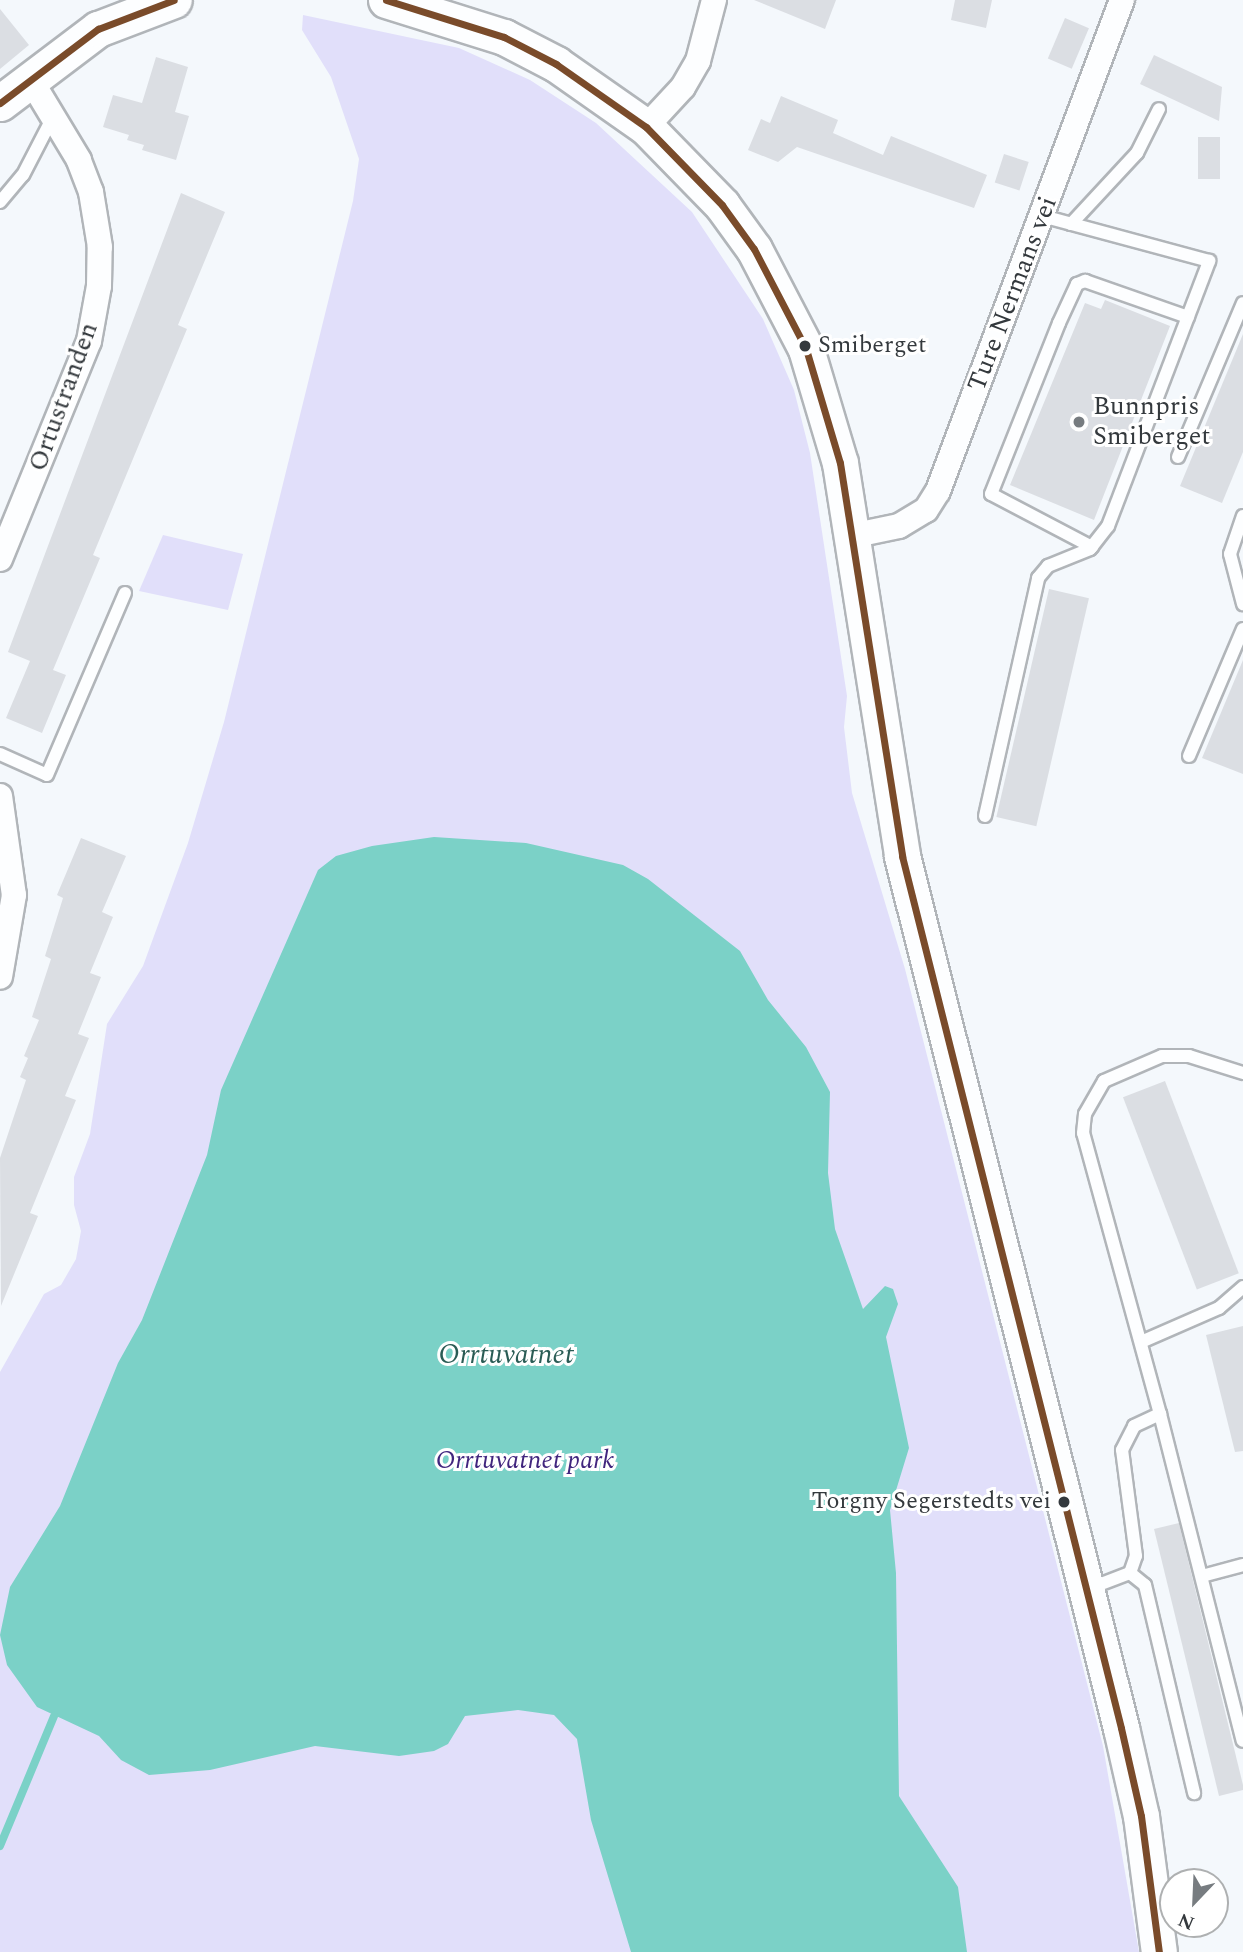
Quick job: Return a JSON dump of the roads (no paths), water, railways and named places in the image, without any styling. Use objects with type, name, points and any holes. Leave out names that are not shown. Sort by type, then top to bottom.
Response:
[{"type":"main road","points":[[0,103],[29,77],[98,29],[139,6],[174,0]]},
{"type":"main road","points":[[386,0],[504,37],[556,64],[646,127],[722,205],[781,292],[831,424],[852,536],[902,856],[1088,1589],[1141,1816],[1159,1952]]},
{"type":"street","points":[[646,127],[683,87],[698,61],[714,0]]},
{"type":"street","name":"Ture Nermans vei","points":[[852,536],[899,526],[926,510],[938,491],[1122,0]]},
{"type":"street","name":"Ortustranden","points":[[0,559],[89,341],[99,286],[100,247],[91,192],[53,117],[29,77]]},
{"type":"street","points":[[0,796],[14,895],[0,977]]},
{"type":"lane","points":[[1071,224],[1137,153],[1159,109]]},
{"type":"lane","points":[[0,202],[23,175],[53,117]]},
{"type":"lane","points":[[985,816],[1038,578],[1048,566],[1092,547],[1108,526],[1209,261],[1042,216]]},
{"type":"lane","points":[[1092,547],[991,494],[1059,323],[1077,284],[1085,281],[1188,317]]},
{"type":"lane","points":[[1178,457],[1243,303]]},
{"type":"lane","points":[[1243,516],[1230,554],[1243,604]]},
{"type":"lane","points":[[0,754],[47,775],[125,593]]},
{"type":"lane","points":[[1189,756],[1243,629]]},
{"type":"lane","points":[[1243,1073],[1189,1056],[1162,1056],[1104,1081],[1085,1114],[1083,1133],[1160,1414],[1243,1741]]},
{"type":"lane","points":[[1141,1342],[1219,1308],[1243,1287]]},
{"type":"lane","points":[[1088,1589],[1130,1573],[1136,1556],[1122,1450],[1134,1426],[1160,1414]]},
{"type":"lane","points":[[1202,1576],[1243,1564]]},
{"type":"lane","points":[[1130,1573],[1145,1585],[1194,1793]]},
{"type":"water","name":"Orrtuvatnet","points":[[434,837],[526,843],[623,865],[648,879],[740,951],[768,1000],[806,1047],[830,1092],[828,1173],[835,1229],[863,1309],[885,1286],[893,1289],[898,1304],[886,1337],[909,1448],[890,1510],[896,1573],[899,1796],[958,1887],[967,1952],[631,1952],[591,1820],[577,1739],[554,1715],[518,1710],[465,1716],[448,1744],[434,1751],[399,1756],[315,1746],[210,1770],[149,1775],[121,1760],[99,1736],[37,1707],[7,1665],[0,1635],[10,1587],[60,1506],[118,1363],[142,1320],[207,1155],[221,1090],[318,870],[336,856],[372,846]]},
{"type":"waterway","points":[[0,1846],[54,1716]]},
{"type":"place","name":"Smiberget","points":[[805,346]]},
{"type":"place","name":"Bunnpris Smiberget","points":[[1079,422]]},
{"type":"place","name":"Torgny Segerstedts vei","points":[[1064,1502]]},
{"type":"park label","name":"Orrtuvatnet park","points":[[525,1461]]}]
